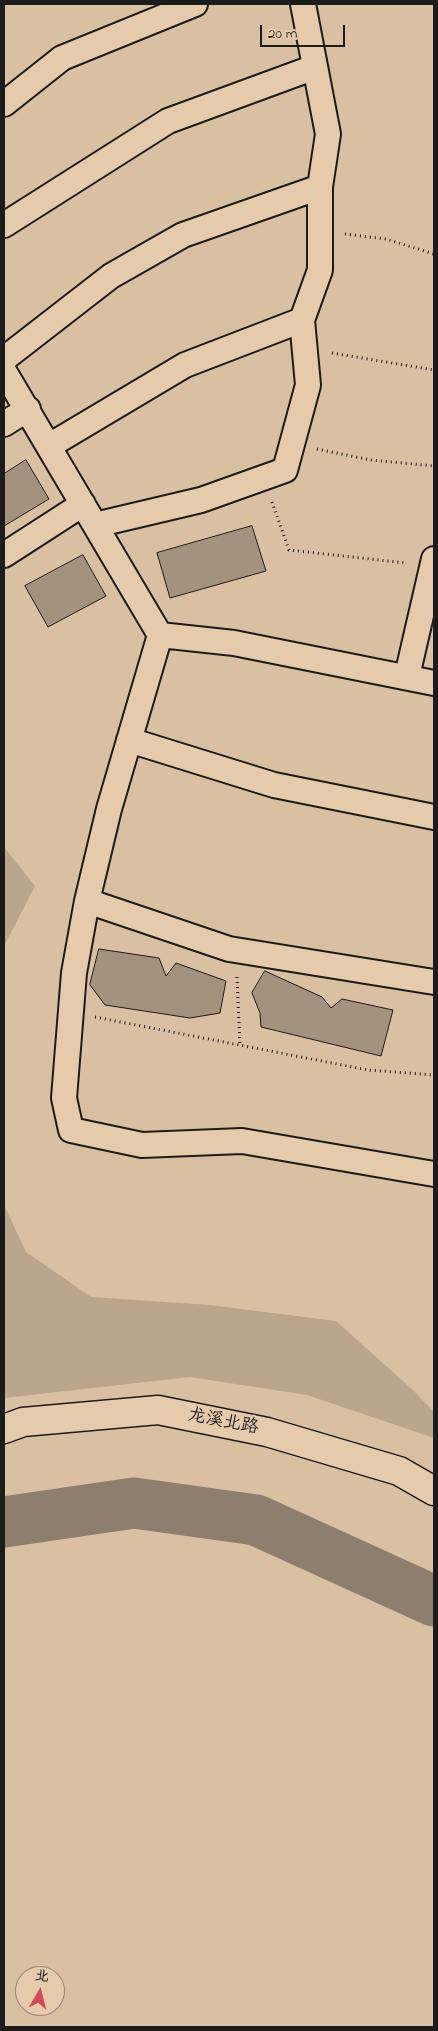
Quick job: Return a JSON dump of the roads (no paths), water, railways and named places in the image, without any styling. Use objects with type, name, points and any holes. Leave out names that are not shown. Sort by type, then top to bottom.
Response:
[{"type":"street","points":[[4,104],[62,58],[195,4]]},
{"type":"street","points":[[96,525],[201,500],[285,470],[308,385],[302,320],[320,270],[320,187],[328,134],[303,4]]},
{"type":"street","points":[[4,225],[168,121],[315,67]]},
{"type":"street","points":[[4,359],[111,276],[183,235],[320,187]]},
{"type":"street","points":[[49,446],[185,366],[302,320]]},
{"type":"street","points":[[4,371],[160,635],[109,809],[87,901],[74,973],[64,1098],[71,1130],[142,1146],[242,1141],[434,1174]]},
{"type":"street","points":[[4,424],[28,409]]},
{"type":"street","points":[[4,555],[84,504]]},
{"type":"street","points":[[407,676],[433,562]]},
{"type":"street","points":[[160,635],[234,643],[407,676],[434,683]]},
{"type":"street","points":[[129,740],[274,785],[434,816]]},
{"type":"street","points":[[87,901],[236,950],[434,982]]},
{"type":"street","name":"龙溪北路","points":[[4,1429],[23,1422],[158,1410],[267,1432],[296,1440],[399,1471],[434,1491]]},
{"type":"waterway","points":[[4,1522],[134,1503],[256,1520],[434,1601]]}]
